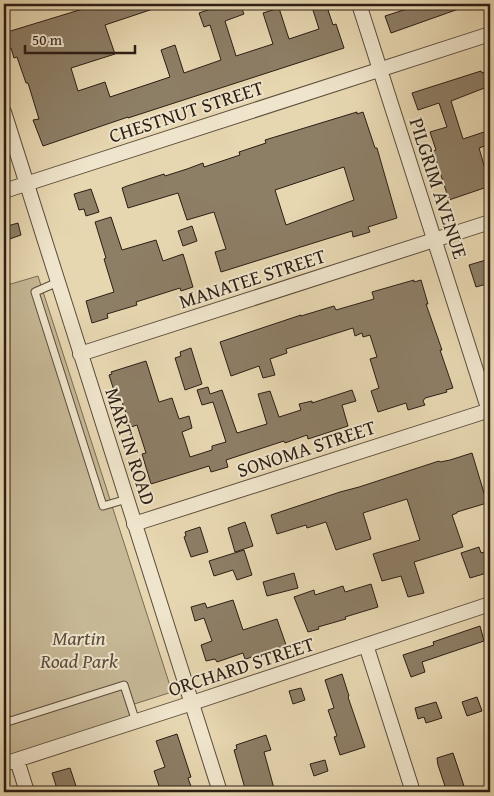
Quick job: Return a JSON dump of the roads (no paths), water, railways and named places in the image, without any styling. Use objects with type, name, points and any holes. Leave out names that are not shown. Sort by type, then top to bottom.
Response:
[{"type":"street","name":"PILGRIM AVENUE","points":[[359,4],[490,411]]},
{"type":"street","name":"CHESTNUT STREET","points":[[4,191],[490,34]]},
{"type":"street","name":"MARTIN ROAD","points":[[4,112],[220,792]]},
{"type":"street","name":"MANATEE STREET","points":[[80,354],[490,222]]},
{"type":"street","name":"SONOMA STREET","points":[[134,524],[490,411]]},
{"type":"street","name":"ORCHARD STREET","points":[[10,762],[490,604]]},
{"type":"street","points":[[366,645],[413,792]]},
{"type":"street","points":[[10,762],[27,792]]},
{"type":"lane","points":[[58,282],[35,292],[103,506],[127,499]]},
{"type":"lane","points":[[4,723],[124,685],[136,722]]},
{"type":"park label","name":"Martin Road Park","points":[[79,648]]}]
